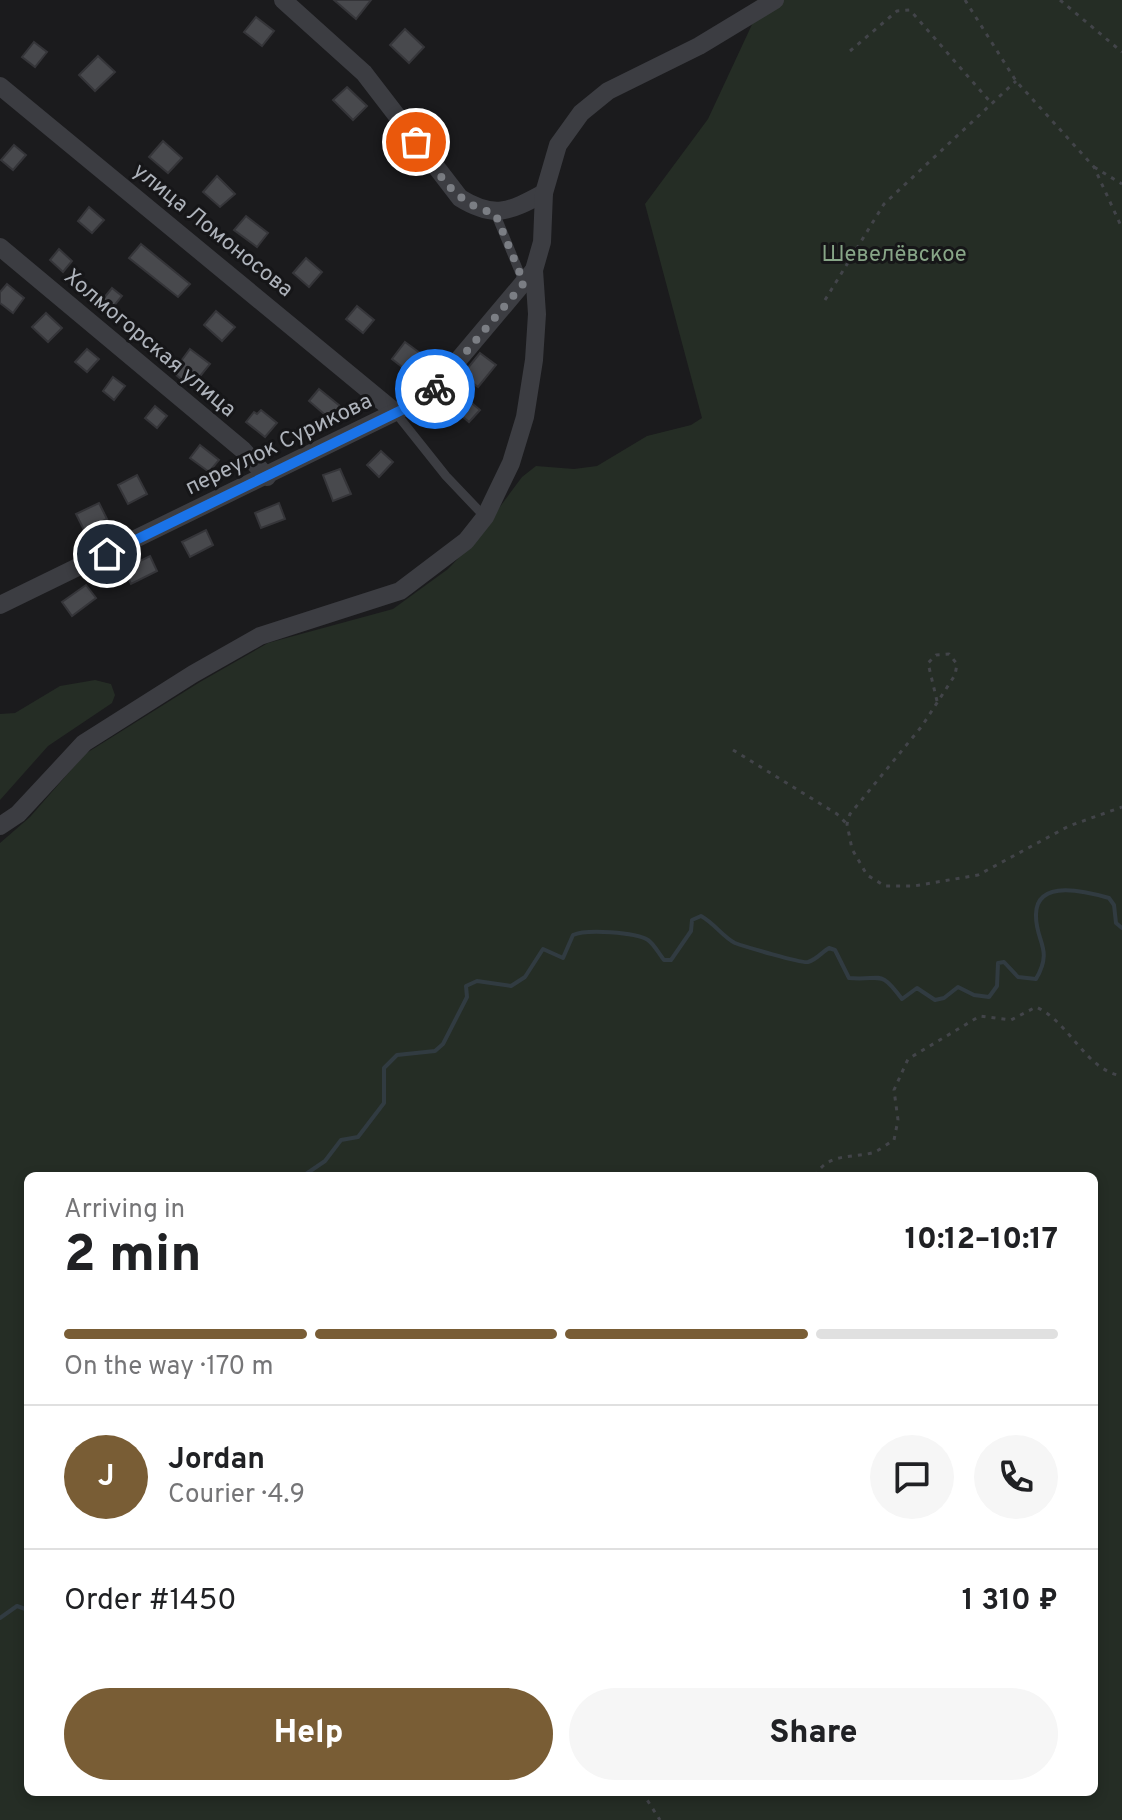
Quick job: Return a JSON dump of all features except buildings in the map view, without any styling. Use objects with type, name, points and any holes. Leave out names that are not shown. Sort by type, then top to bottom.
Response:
[{"type":"street","points":[[283,0],[364,73],[450,189],[481,211],[495,213],[544,193]]},
{"type":"street","points":[[0,826],[18,814],[84,743],[156,697],[260,636],[400,591],[466,541],[485,517],[511,463],[525,417],[537,314],[529,276],[542,242],[544,193],[558,145],[592,102],[699,46],[775,0]]},
{"type":"street","name":"улица Ломоносова","points":[[0,86],[395,412]]},
{"type":"street","name":"Холмогорская улица","points":[[0,247],[243,450],[267,477]]},
{"type":"street","name":"переулок Сурикова","points":[[0,605],[428,396],[450,375],[529,276]]},
{"type":"lane","points":[[495,213],[529,276]]},
{"type":"lane","points":[[395,412],[446,476],[485,517]]},
{"type":"path","points":[[965,0],[1016,81],[1094,167],[1122,184]]},
{"type":"path","points":[[1060,0],[1122,52]]},
{"type":"path","points":[[850,51],[897,11],[910,10],[993,105]]},
{"type":"path","points":[[825,300],[884,204],[1016,81]]},
{"type":"path","points":[[1094,167],[1122,228]]},
{"type":"path","points":[[847,824],[860,797],[922,726],[957,670],[954,658],[949,654],[936,655],[928,663],[937,701]]},
{"type":"path","points":[[733,750],[837,814],[847,824],[852,849],[867,875],[885,886],[914,886],[978,875],[1069,826],[1122,807]]},
{"type":"path","points":[[817,1172],[820,1167],[843,1154],[872,1153],[894,1140],[898,1120],[894,1090],[908,1059],[980,1016],[1011,1020],[1036,1007],[1075,1039],[1093,1061],[1111,1074],[1122,1076]]},
{"type":"path","points":[[645,1796],[660,1820]]},
{"type":"green space","name":"Шевелёвское","points":[[779,0],[1122,0],[1122,1820],[0,1820],[0,843],[30,817],[85,754],[200,682],[268,643],[393,609],[448,569],[473,543],[522,477],[536,466],[574,469],[597,466],[647,436],[691,425],[702,418],[645,204],[708,119],[755,18]]},
{"type":"green space","points":[[95,680],[111,684],[115,695],[112,703],[48,746],[0,800],[0,714],[15,713],[60,686]]},
{"type":"waterway","points":[[309,1172],[325,1161],[341,1140],[358,1137],[384,1103],[384,1068],[397,1055],[435,1051],[443,1044],[467,997],[466,986],[477,981],[511,986],[525,977],[543,949],[563,958],[573,935],[579,933],[622,933],[642,937],[664,960],[671,960],[691,931],[692,920],[701,916],[735,943],[804,962],[814,960],[829,948],[835,950],[849,978],[879,978],[889,983],[902,999],[917,988],[935,1000],[944,998],[958,987],[974,995],[989,997],[997,986],[998,963],[1004,962],[1018,977],[1036,979],[1044,952],[1036,914],[1045,895],[1065,890],[1109,898],[1114,905],[1116,923],[1122,928]]},
{"type":"waterway","points":[[0,1618],[17,1606],[24,1609]]},
{"type":"way so far","points":[[416,142],[460,198],[481,211],[495,213],[524,283],[450,375],[435,389]]},
{"type":"route","points":[[107,554],[414,404],[435,389]]}]
